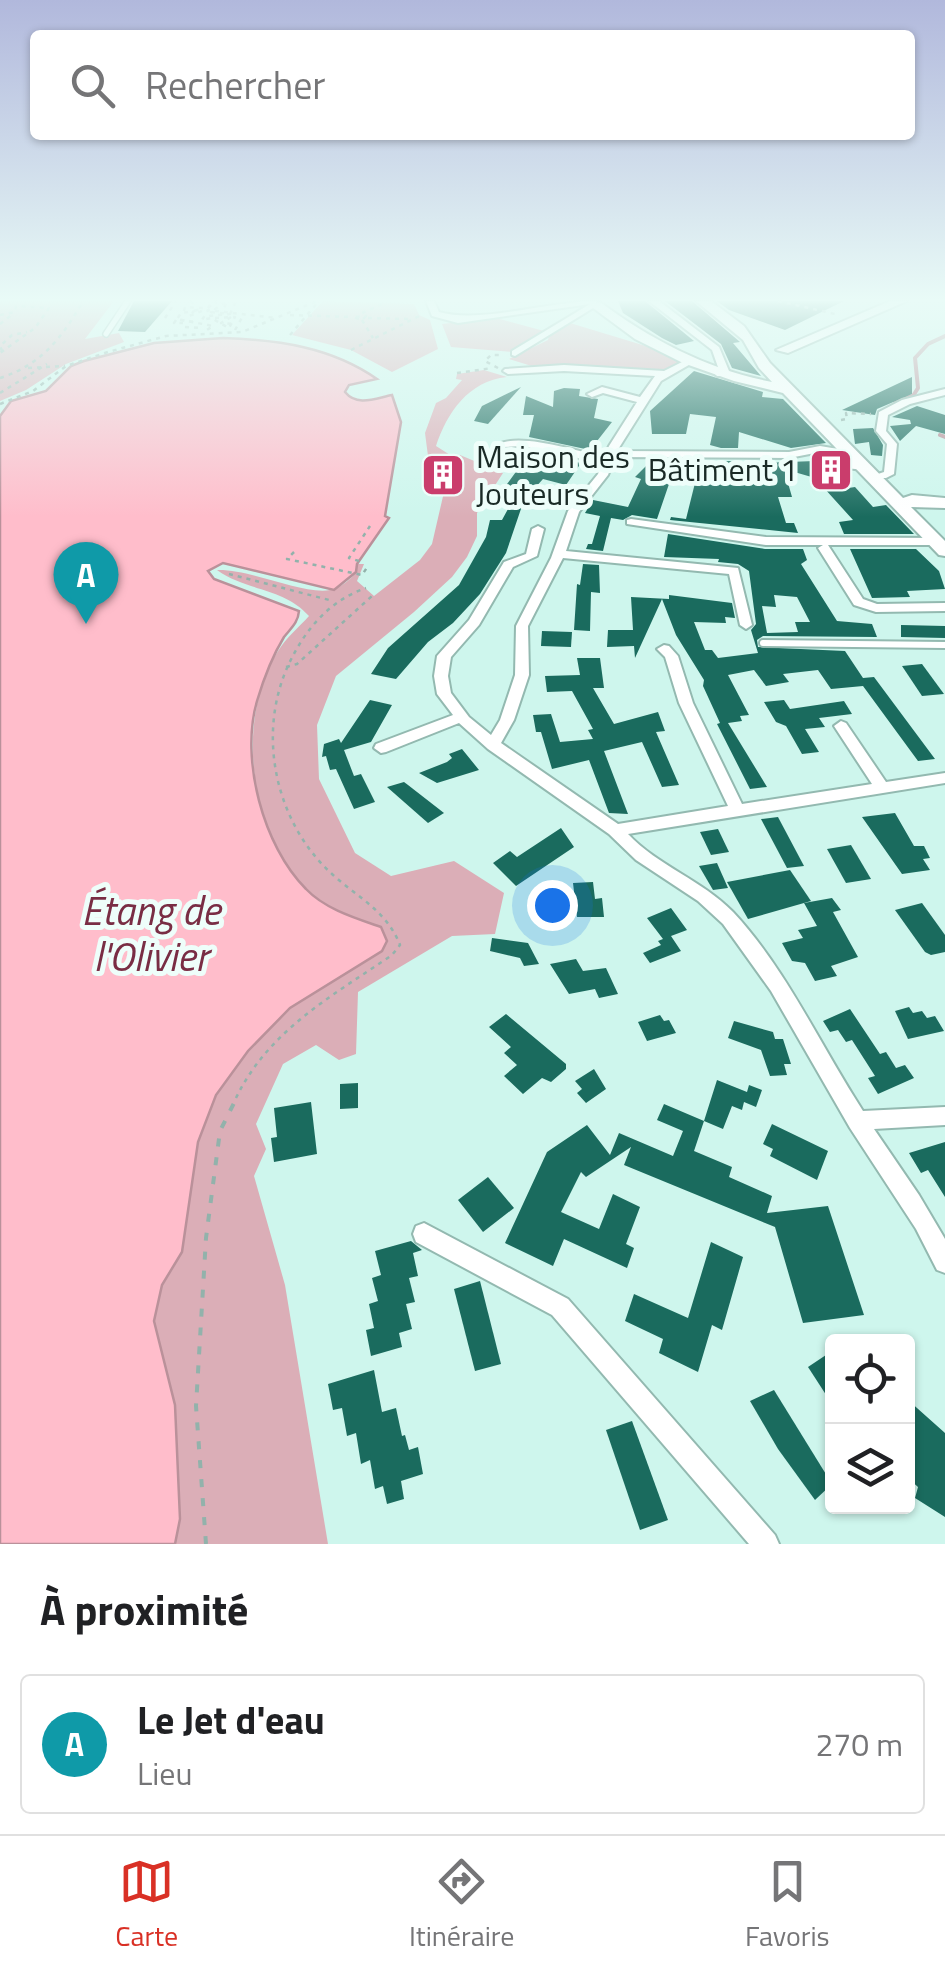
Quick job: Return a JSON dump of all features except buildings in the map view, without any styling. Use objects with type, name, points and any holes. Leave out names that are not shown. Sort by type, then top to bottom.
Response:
[{"type":"main road","points":[[773,373],[864,468],[924,507]]},
{"type":"main road","points":[[785,373],[882,476],[924,507],[938,543]]},
{"type":"main road","points":[[720,374],[792,390]]},
{"type":"street","points":[[648,373],[664,374]]},
{"type":"street","points":[[493,745],[507,720],[522,675],[522,626],[558,554],[574,511],[592,491],[643,401],[664,374]]},
{"type":"street","points":[[592,394],[602,390],[643,401]]},
{"type":"street","points":[[882,476],[888,474],[892,444],[881,431],[883,414],[906,402],[945,392]]},
{"type":"street","points":[[503,444],[610,458],[789,455],[828,449],[850,466],[864,468]]},
{"type":"street","points":[[631,522],[766,542],[938,543]]},
{"type":"street","points":[[538,529],[531,556],[508,564],[474,622],[444,656],[444,694],[493,745],[615,830],[624,842],[664,873],[726,914],[758,956],[932,1234],[945,1262]]},
{"type":"street","points":[[824,548],[858,602],[876,608],[945,606]]},
{"type":"street","points":[[558,554],[734,571],[746,626]]},
{"type":"street","points":[[664,649],[671,656],[686,704],[737,810]]},
{"type":"street","points":[[381,748],[462,717]]},
{"type":"street","points":[[841,726],[882,788]]},
{"type":"street","points":[[615,830],[945,778]]},
{"type":"street","points":[[858,1121],[945,1116]]},
{"type":"street","points":[[424,1234],[560,1307],[766,1544]]},
{"type":"lane","points":[[763,644],[945,644]]},
{"type":"path","points":[[0,393],[33,373]]},
{"type":"path","points":[[0,404],[33,391],[57,373]]},
{"type":"path","points":[[832,422],[847,419],[846,413],[883,414]]},
{"type":"path","points":[[360,560],[349,558],[370,526]]},
{"type":"path","points":[[294,552],[287,560],[362,575],[368,566]]},
{"type":"path","points":[[334,570],[340,562]]},
{"type":"path","points":[[228,574],[334,602]]},
{"type":"path","points":[[206,1544],[196,1406],[206,1238],[220,1130],[243,1084],[267,1049],[298,1018],[392,955],[400,945],[396,928],[323,866],[292,825],[269,736],[273,704],[286,667],[307,630],[334,602],[366,588]]},
{"type":"path","points":[[286,667],[297,664],[372,596]]},
{"type":"shaded area","points":[[0,373],[52,373],[26,390],[0,401]]},
{"type":"shaded area","points":[[494,373],[507,377],[470,392],[446,422],[436,446],[458,460],[460,455],[503,473],[477,513],[477,536],[452,577],[336,676],[317,725],[319,779],[355,853],[391,876],[454,861],[504,893],[495,934],[452,936],[358,992],[356,1054],[339,1060],[316,1045],[283,1064],[256,1124],[266,1149],[254,1176],[285,1285],[328,1544],[175,1544],[180,1518],[175,1405],[154,1321],[162,1285],[182,1252],[198,1142],[216,1095],[248,1051],[290,1008],[382,951],[387,941],[381,927],[331,907],[305,889],[271,837],[261,806],[254,774],[256,709],[278,651],[309,616],[288,600],[217,570],[319,591],[341,586],[357,572],[357,564],[364,564],[357,581],[374,596],[420,560],[432,544],[444,492],[454,485],[453,469],[428,456],[425,433],[436,403],[462,380],[456,379],[457,374]]},
{"type":"water","name":"Étang de l'Olivier","points":[[64,373],[367,373],[377,379],[349,385],[345,392],[361,400],[392,395],[401,422],[385,516],[389,518],[357,564],[356,572],[334,590],[223,563],[208,571],[214,579],[299,611],[265,677],[252,724],[251,749],[259,801],[278,850],[306,889],[331,907],[381,927],[387,941],[382,951],[290,1008],[248,1051],[216,1095],[198,1142],[182,1252],[162,1285],[154,1321],[175,1405],[180,1519],[175,1544],[0,1544],[0,416],[11,401],[46,391]]},
{"type":"waterway","points":[[895,401],[913,396],[918,388],[917,373]]},
{"type":"waterway","points":[[940,435],[945,437]]},
{"type":"place","name":"Bâtiment 1","points":[[831,470]]},
{"type":"place","name":"Maison des Jouteurs","points":[[443,475]]},
{"type":"place","name":"Le Jet d'eau","points":[[86,624]]}]
